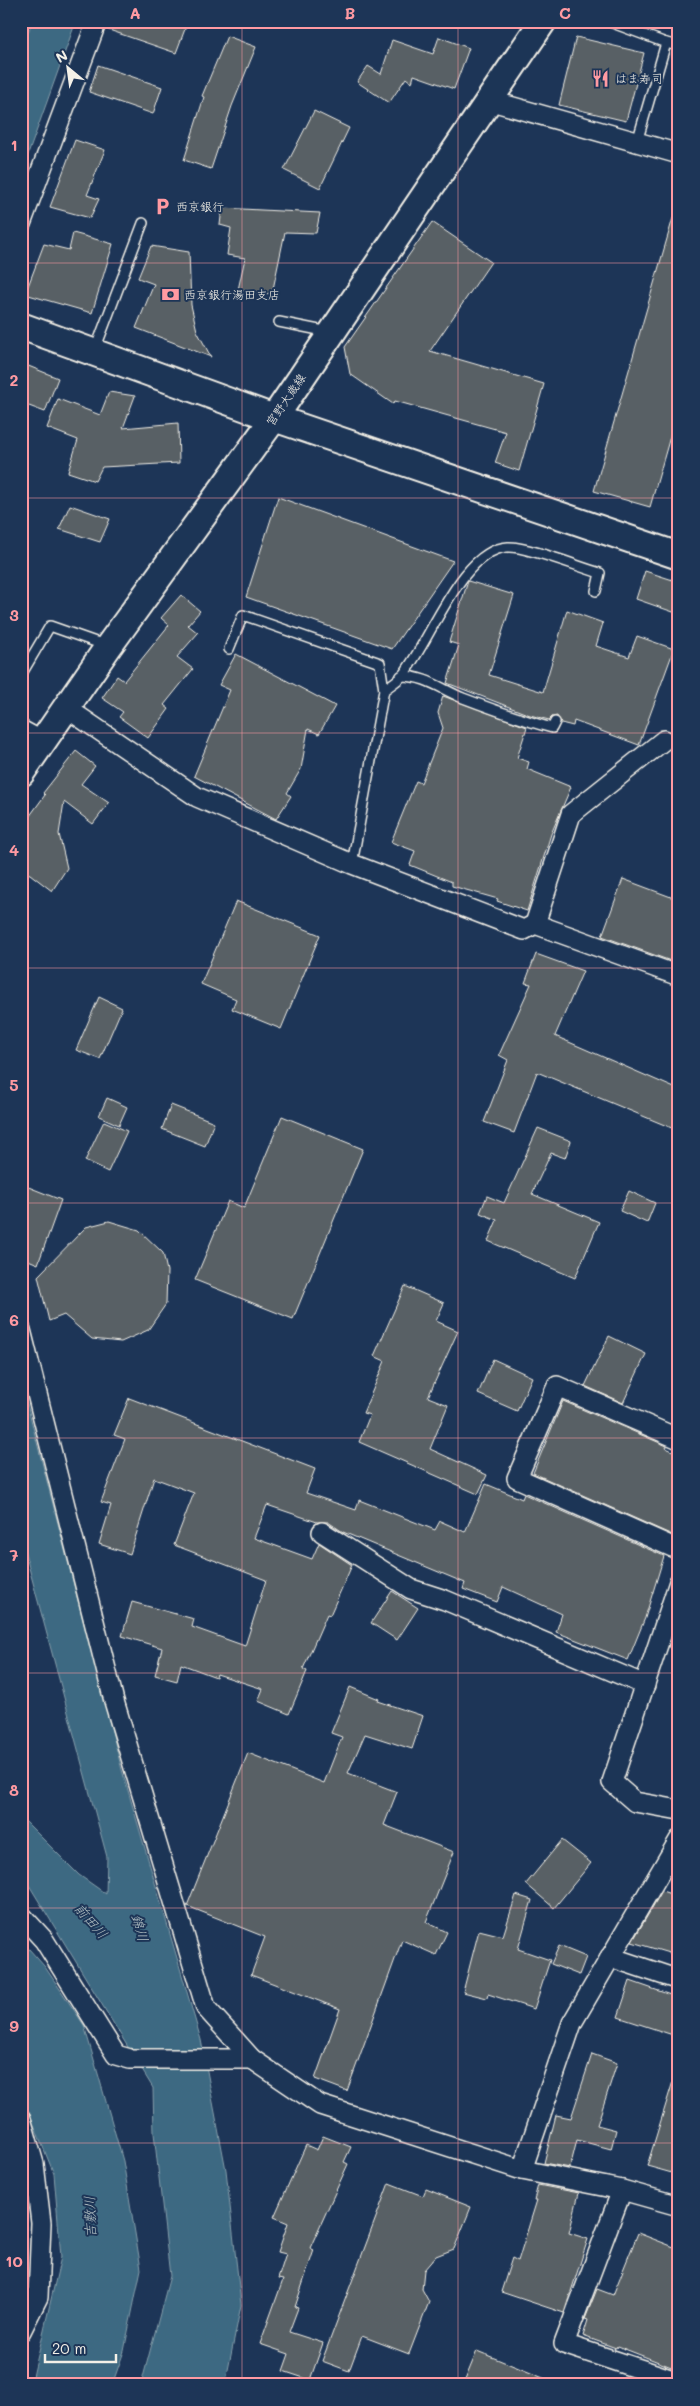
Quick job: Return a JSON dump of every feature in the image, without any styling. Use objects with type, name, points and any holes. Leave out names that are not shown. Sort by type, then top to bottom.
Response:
[{"type":"main road","name":"宮野大歳線","points":[[21,773],[32,736],[65,707],[274,418],[543,21]]},
{"type":"main road","points":[[21,326],[274,418],[679,556]]},
{"type":"street","points":[[21,224],[97,21]]},
{"type":"street","points":[[488,100],[679,154]]},
{"type":"street","points":[[65,707],[197,797],[352,864],[524,930],[535,924],[570,814],[664,740]]},
{"type":"street","points":[[535,924],[679,976]]},
{"type":"street","points":[[21,1330],[114,1701],[206,2008],[252,2059],[320,2105],[522,2170],[622,2190],[679,2206]]},
{"type":"street","points":[[679,1439],[557,1386],[517,1478],[679,1550]]},
{"type":"street","points":[[322,1532],[412,1589],[445,1600],[645,1685]]},
{"type":"street","points":[[679,1582],[612,1782],[634,1802],[679,1810]]},
{"type":"street","points":[[522,2170],[572,2022],[679,1840]]},
{"type":"street","points":[[21,1915],[44,1940],[116,2055],[130,2059],[252,2059]]},
{"type":"street","points":[[610,1957],[679,1980]]},
{"type":"street","points":[[21,2119],[34,2164],[40,2223],[38,2297],[21,2330]]},
{"type":"street","points":[[622,2190],[564,2344],[679,2382]]},
{"type":"lane","points":[[607,21],[679,46]]},
{"type":"lane","points":[[637,142],[666,42]]},
{"type":"lane","points":[[94,353],[143,223]]},
{"type":"lane","points":[[279,322],[332,332]]},
{"type":"lane","points":[[384,690],[401,676],[464,576],[485,554],[508,546],[600,573],[596,591]]},
{"type":"lane","points":[[229,649],[243,615],[380,664],[384,690],[352,864]]},
{"type":"lane","points":[[21,675],[50,626],[108,647]]},
{"type":"lane","points":[[401,676],[417,676],[465,699],[538,724],[552,728],[555,722]]},
{"type":"water","points":[[32,21],[76,21],[21,174],[21,53]]},
{"type":"water","points":[[21,1381],[122,1770],[201,2040],[226,2170],[241,2305],[225,2385],[141,2385],[170,2276],[154,2133],[153,2088],[21,1872],[21,1817],[79,1875],[106,1894],[107,1857],[21,1538]]},
{"type":"water","name":"吉敷川","points":[[21,1940],[45,1967],[84,2025],[123,2161],[141,2269],[124,2351],[112,2385],[31,2385],[61,2257],[54,2174],[28,2110],[21,2100]]},
{"type":"building","points":[[108,21],[188,21],[176,53],[106,29]]},
{"type":"building","points":[[227,36],[256,47],[232,106],[211,169],[184,160],[204,97],[202,96]]},
{"type":"building","points":[[439,37],[469,48],[454,89],[414,75],[412,83],[406,78],[389,103],[357,82],[368,66],[381,74],[392,40],[433,54]]},
{"type":"building","name":"はま寿司","points":[[576,37],[644,53],[626,121],[559,105]]},
{"type":"building","points":[[98,65],[162,87],[153,114],[89,92]]},
{"type":"building","points":[[314,111],[349,128],[320,188],[284,170]]},
{"type":"building","points":[[75,140],[105,150],[87,195],[99,199],[90,218],[50,207]]},
{"type":"building","points":[[222,208],[320,213],[316,233],[285,232],[272,294],[238,290],[245,258],[227,255],[231,228],[220,225]]},
{"type":"building","points":[[673,218],[679,219],[679,405],[650,507],[594,491]]},
{"type":"building","points":[[432,222],[491,262],[430,351],[544,384],[519,471],[495,463],[506,432],[395,401],[393,404],[350,374],[345,347]]},
{"type":"building","points":[[73,233],[113,244],[92,313],[25,294],[44,244],[69,250]]},
{"type":"building","name":"西京銀行湯田支店","points":[[151,246],[189,252],[191,305],[197,331],[211,357],[136,328],[154,284],[138,278]]},
{"type":"building","points":[[21,363],[58,378],[45,412],[21,403]]},
{"type":"building","points":[[109,392],[135,396],[123,428],[178,423],[179,463],[102,467],[95,481],[68,472],[78,440],[47,428],[58,399],[100,415]]},
{"type":"building","points":[[278,497],[453,561],[392,649],[246,597]]},
{"type":"building","points":[[70,505],[110,519],[100,542],[59,529]]},
{"type":"building","points":[[645,571],[679,582],[679,614],[636,599]]},
{"type":"building","points":[[468,581],[514,595],[489,675],[543,692],[567,610],[603,623],[596,646],[629,657],[637,636],[674,649],[639,745],[574,721],[573,726],[561,723],[557,716],[549,720],[530,715],[447,683],[459,645],[449,642]]},
{"type":"building","points":[[181,595],[200,611],[188,625],[198,633],[177,657],[193,669],[164,705],[169,709],[148,738],[119,717],[123,712],[102,698],[117,676],[124,681],[169,625],[161,618]]},
{"type":"building","points":[[236,654],[335,706],[319,734],[308,729],[301,769],[287,793],[291,796],[276,819],[194,776],[230,690],[219,685]]},
{"type":"building","points":[[443,696],[527,727],[517,758],[529,762],[527,769],[571,787],[551,834],[527,911],[497,901],[498,899],[452,886],[452,882],[410,865],[415,851],[391,842],[416,781],[421,783],[443,728],[438,713]]},
{"type":"building","points":[[76,751],[95,766],[81,784],[109,803],[93,824],[64,802],[59,834],[67,868],[52,891],[30,874],[21,871],[21,828],[45,795],[43,793]]},
{"type":"building","points":[[623,879],[679,900],[679,964],[602,936]]},
{"type":"building","points":[[236,901],[320,935],[281,1029],[232,1009],[236,999],[201,984]]},
{"type":"building","points":[[536,954],[583,971],[555,1036],[679,1090],[679,1131],[537,1072],[514,1133],[484,1122],[508,1060],[499,1055],[531,984],[525,983]]},
{"type":"building","points":[[99,997],[122,1008],[100,1059],[76,1050]]},
{"type":"building","points":[[107,1098],[127,1107],[119,1125],[99,1116]]},
{"type":"building","points":[[171,1105],[214,1122],[205,1146],[162,1129]]},
{"type":"building","points":[[282,1116],[363,1149],[293,1319],[195,1280],[228,1201],[244,1208]]},
{"type":"building","points":[[104,1121],[127,1131],[108,1172],[85,1161]]},
{"type":"building","points":[[538,1128],[571,1141],[565,1158],[551,1153],[532,1194],[599,1222],[575,1278],[488,1241],[497,1220],[480,1213],[487,1196],[504,1203]]},
{"type":"building","points":[[26,1186],[61,1200],[38,1264],[21,1257],[21,1197]]},
{"type":"building","points":[[629,1191],[655,1203],[647,1223],[620,1211]]},
{"type":"building","points":[[109,1221],[139,1230],[163,1253],[167,1271],[166,1304],[148,1330],[121,1342],[92,1339],[64,1315],[49,1321],[38,1276],[86,1227]]},
{"type":"building","points":[[405,1286],[444,1303],[436,1321],[458,1331],[428,1397],[448,1405],[430,1449],[487,1475],[478,1494],[359,1442],[370,1415],[363,1413],[385,1361],[374,1356]]},
{"type":"building","points":[[609,1336],[646,1354],[623,1403],[585,1386]]},
{"type":"building","points":[[493,1359],[532,1377],[517,1411],[478,1394]]},
{"type":"building","points":[[129,1398],[315,1469],[306,1493],[356,1510],[359,1500],[435,1530],[440,1521],[465,1532],[486,1484],[522,1499],[524,1494],[664,1556],[645,1618],[628,1660],[556,1632],[562,1614],[503,1587],[497,1602],[463,1589],[465,1583],[343,1532],[328,1522],[317,1522],[267,1505],[254,1538],[312,1559],[319,1543],[352,1565],[330,1615],[327,1614],[303,1669],[307,1671],[289,1714],[258,1701],[263,1689],[217,1674],[216,1677],[181,1664],[177,1681],[155,1675],[162,1648],[122,1636],[132,1602],[194,1619],[192,1627],[245,1646],[266,1580],[174,1545],[194,1493],[154,1478],[130,1554],[99,1544],[111,1505],[101,1502],[125,1439],[114,1435]]},
{"type":"building","points":[[563,1401],[667,1446],[666,1448],[679,1454],[679,1538],[533,1473]]},
{"type":"building","points":[[392,1591],[418,1608],[397,1640],[371,1623]]},
{"type":"building","points":[[350,1687],[379,1699],[378,1701],[423,1716],[412,1749],[365,1734],[348,1773],[397,1792],[384,1825],[454,1852],[426,1922],[447,1932],[436,1955],[402,1940],[347,2091],[315,2079],[340,2009],[251,1975],[265,1937],[187,1906],[248,1753],[324,1783],[342,1737],[331,1733]]},
{"type":"building","points":[[562,1840],[591,1863],[554,1908],[526,1884]]},
{"type":"building","points":[[662,1891],[679,1897],[679,1956],[632,1942]]},
{"type":"building","points":[[516,1895],[532,1900],[518,1949],[550,1960],[534,2009],[488,1994],[487,1998],[463,1992],[479,1930],[503,1936]]},
{"type":"building","points":[[559,1946],[586,1957],[579,1975],[551,1964]]},
{"type":"building","points":[[630,1981],[679,1998],[679,2037],[618,2017]]},
{"type":"building","points":[[592,2054],[617,2063],[597,2125],[616,2130],[611,2149],[577,2140],[570,2168],[544,2163],[556,2115],[571,2118]]},
{"type":"building","points":[[674,2078],[679,2079],[679,2175],[647,2166]]},
{"type":"building","points":[[323,2136],[351,2147],[344,2162],[348,2164],[310,2248],[314,2250],[295,2307],[298,2308],[289,2332],[323,2343],[310,2380],[283,2371],[289,2354],[260,2344],[283,2280],[278,2279],[286,2254],[278,2252],[288,2223],[274,2217],[306,2145],[317,2150]]},
{"type":"building","points":[[389,2183],[423,2196],[426,2189],[471,2207],[454,2249],[436,2256],[424,2270],[422,2289],[429,2302],[409,2354],[362,2336],[349,2371],[322,2361]]},
{"type":"building","points":[[538,2185],[579,2193],[569,2233],[588,2239],[564,2313],[501,2292],[512,2258],[518,2261],[537,2200],[534,2200]]},
{"type":"building","points":[[638,2233],[679,2249],[679,2357],[674,2368],[617,2346],[616,2348],[583,2336],[588,2320],[585,2319],[597,2289],[613,2295]]},
{"type":"building","points":[[477,2351],[558,2384],[558,2385],[463,2385]]},
{"type":"place","name":"はま寿司","points":[[601,79]]},
{"type":"place","name":"西京銀行","points":[[162,207]]},
{"type":"place","name":"西京銀行湯田支店","points":[[170,295]]},
{"type":"water label","name":"前田川","points":[[91,1921]]},
{"type":"water label","name":"錦川","points":[[140,1928]]}]
